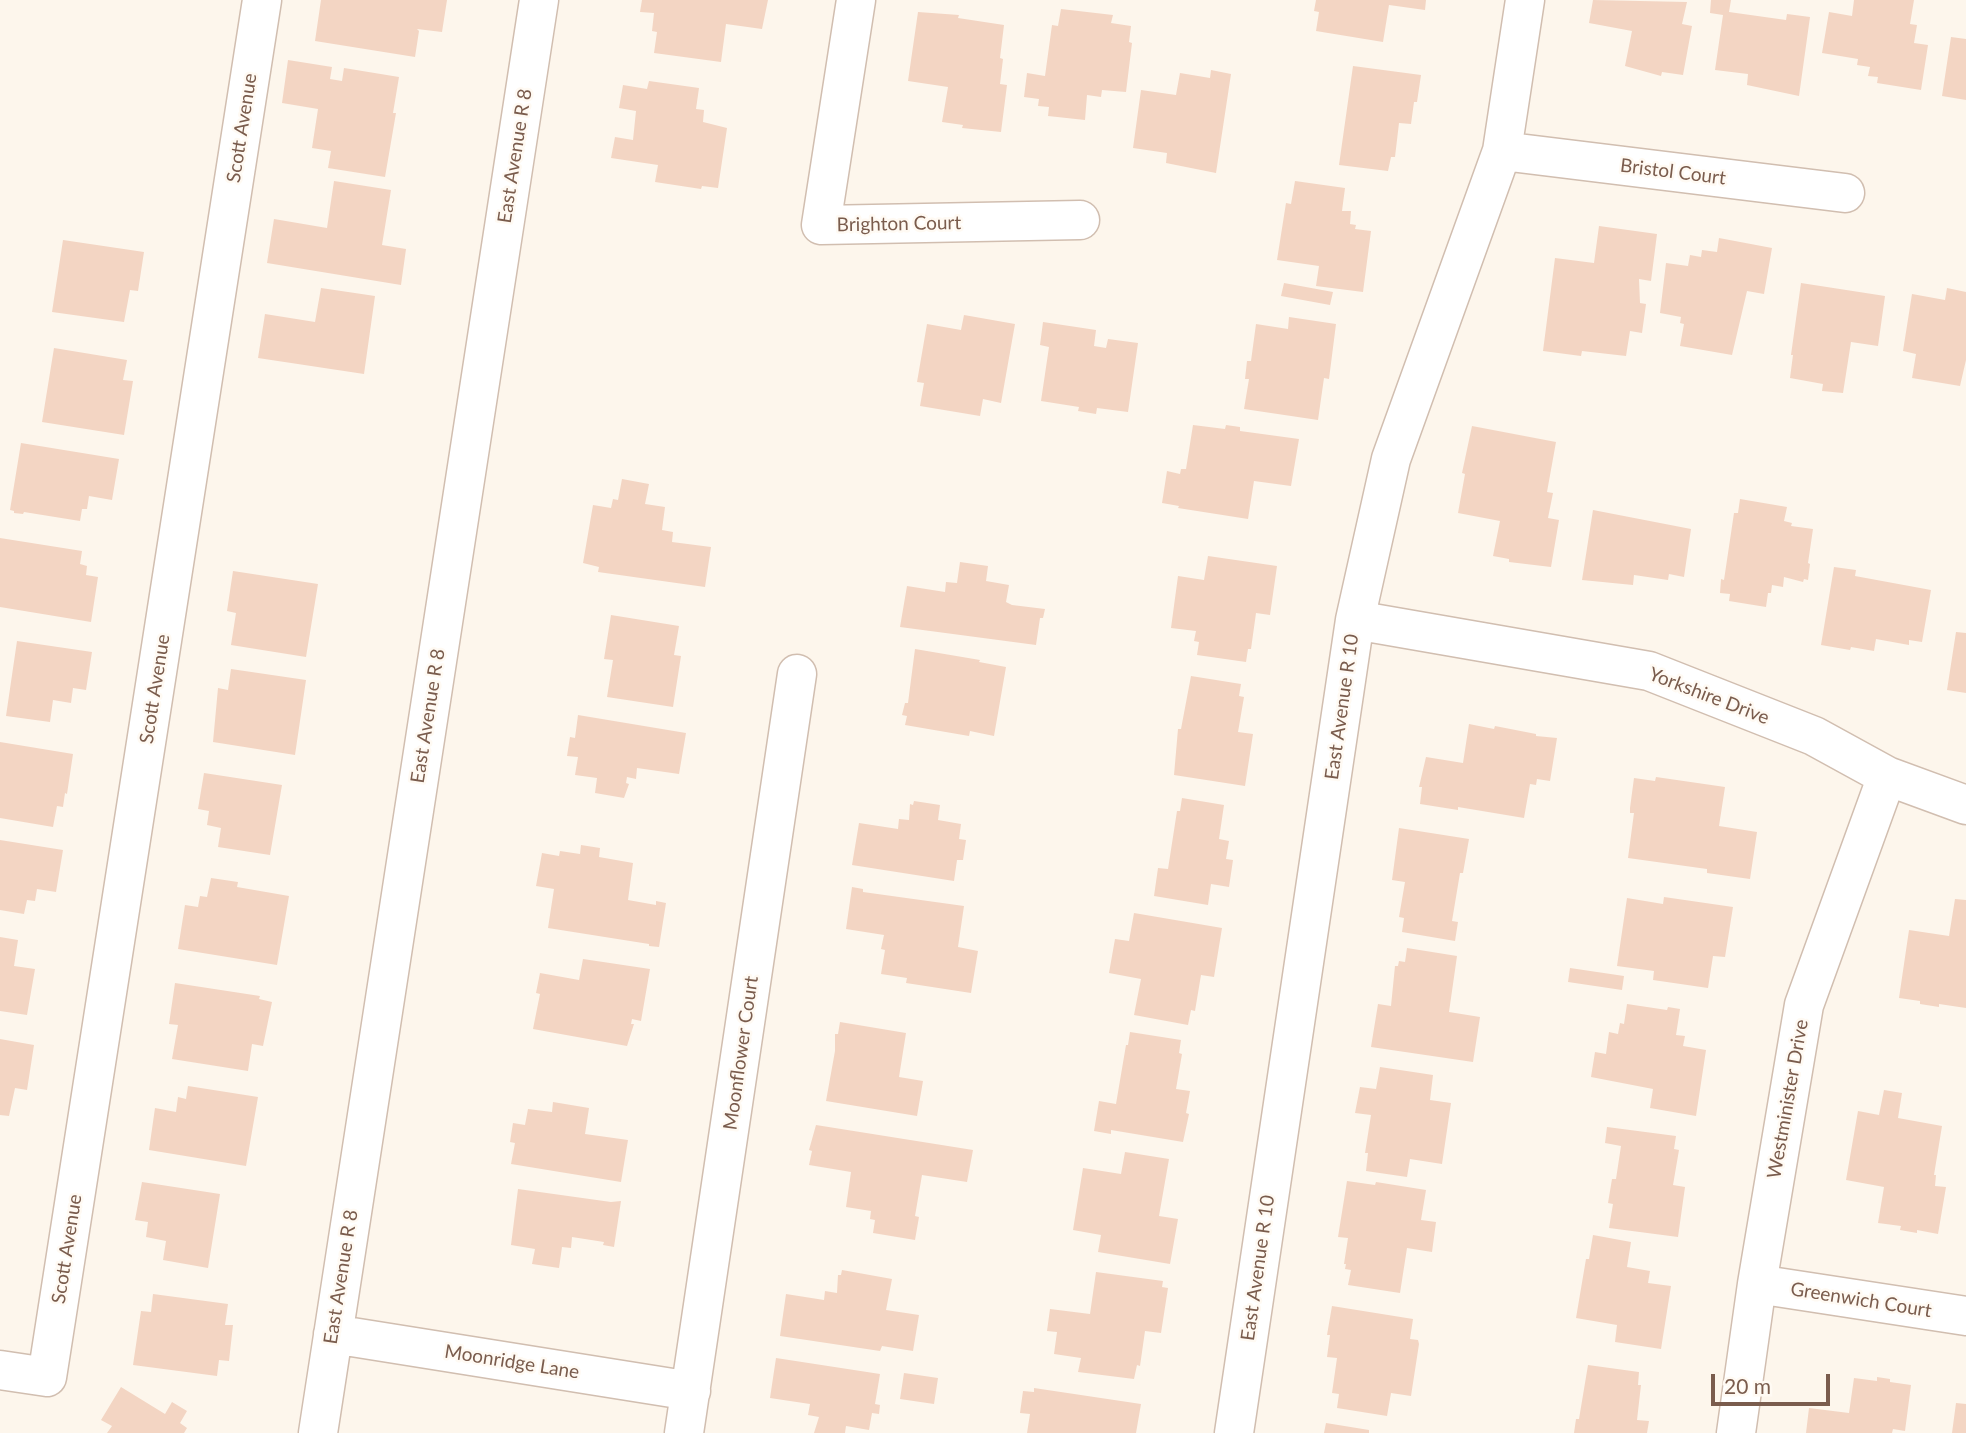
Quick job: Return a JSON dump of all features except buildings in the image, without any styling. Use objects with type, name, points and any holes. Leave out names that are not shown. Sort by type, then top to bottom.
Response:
[{"type":"street","name":"Scott Avenue","points":[[0,1370],[47,1377],[262,0]]},
{"type":"street","name":"East Avenue R 8","points":[[318,1433],[539,0]]},
{"type":"street","name":"Brighton Court","points":[[856,0],[821,225],[1080,220]]},
{"type":"street","name":"East Avenue R 10","points":[[1234,1433],[1355,620],[1391,458],[1502,151],[1525,0]]},
{"type":"street","name":"Bristol Court","points":[[1502,151],[1845,193]]},
{"type":"street","name":"Yorkshire Drive","points":[[1355,620],[1649,671],[1814,736],[1886,776],[1966,806]]},
{"type":"street","name":"Moonflower Court","points":[[684,1433],[797,674]]},
{"type":"street","name":"Westminister Drive","points":[[1736,1433],[1757,1284],[1804,1005],[1886,776]]},
{"type":"street","name":"Greenwich Court","points":[[1757,1284],[1966,1316]]},
{"type":"street","name":"Moonridge Lane","points":[[332,1334],[691,1391]]}]
